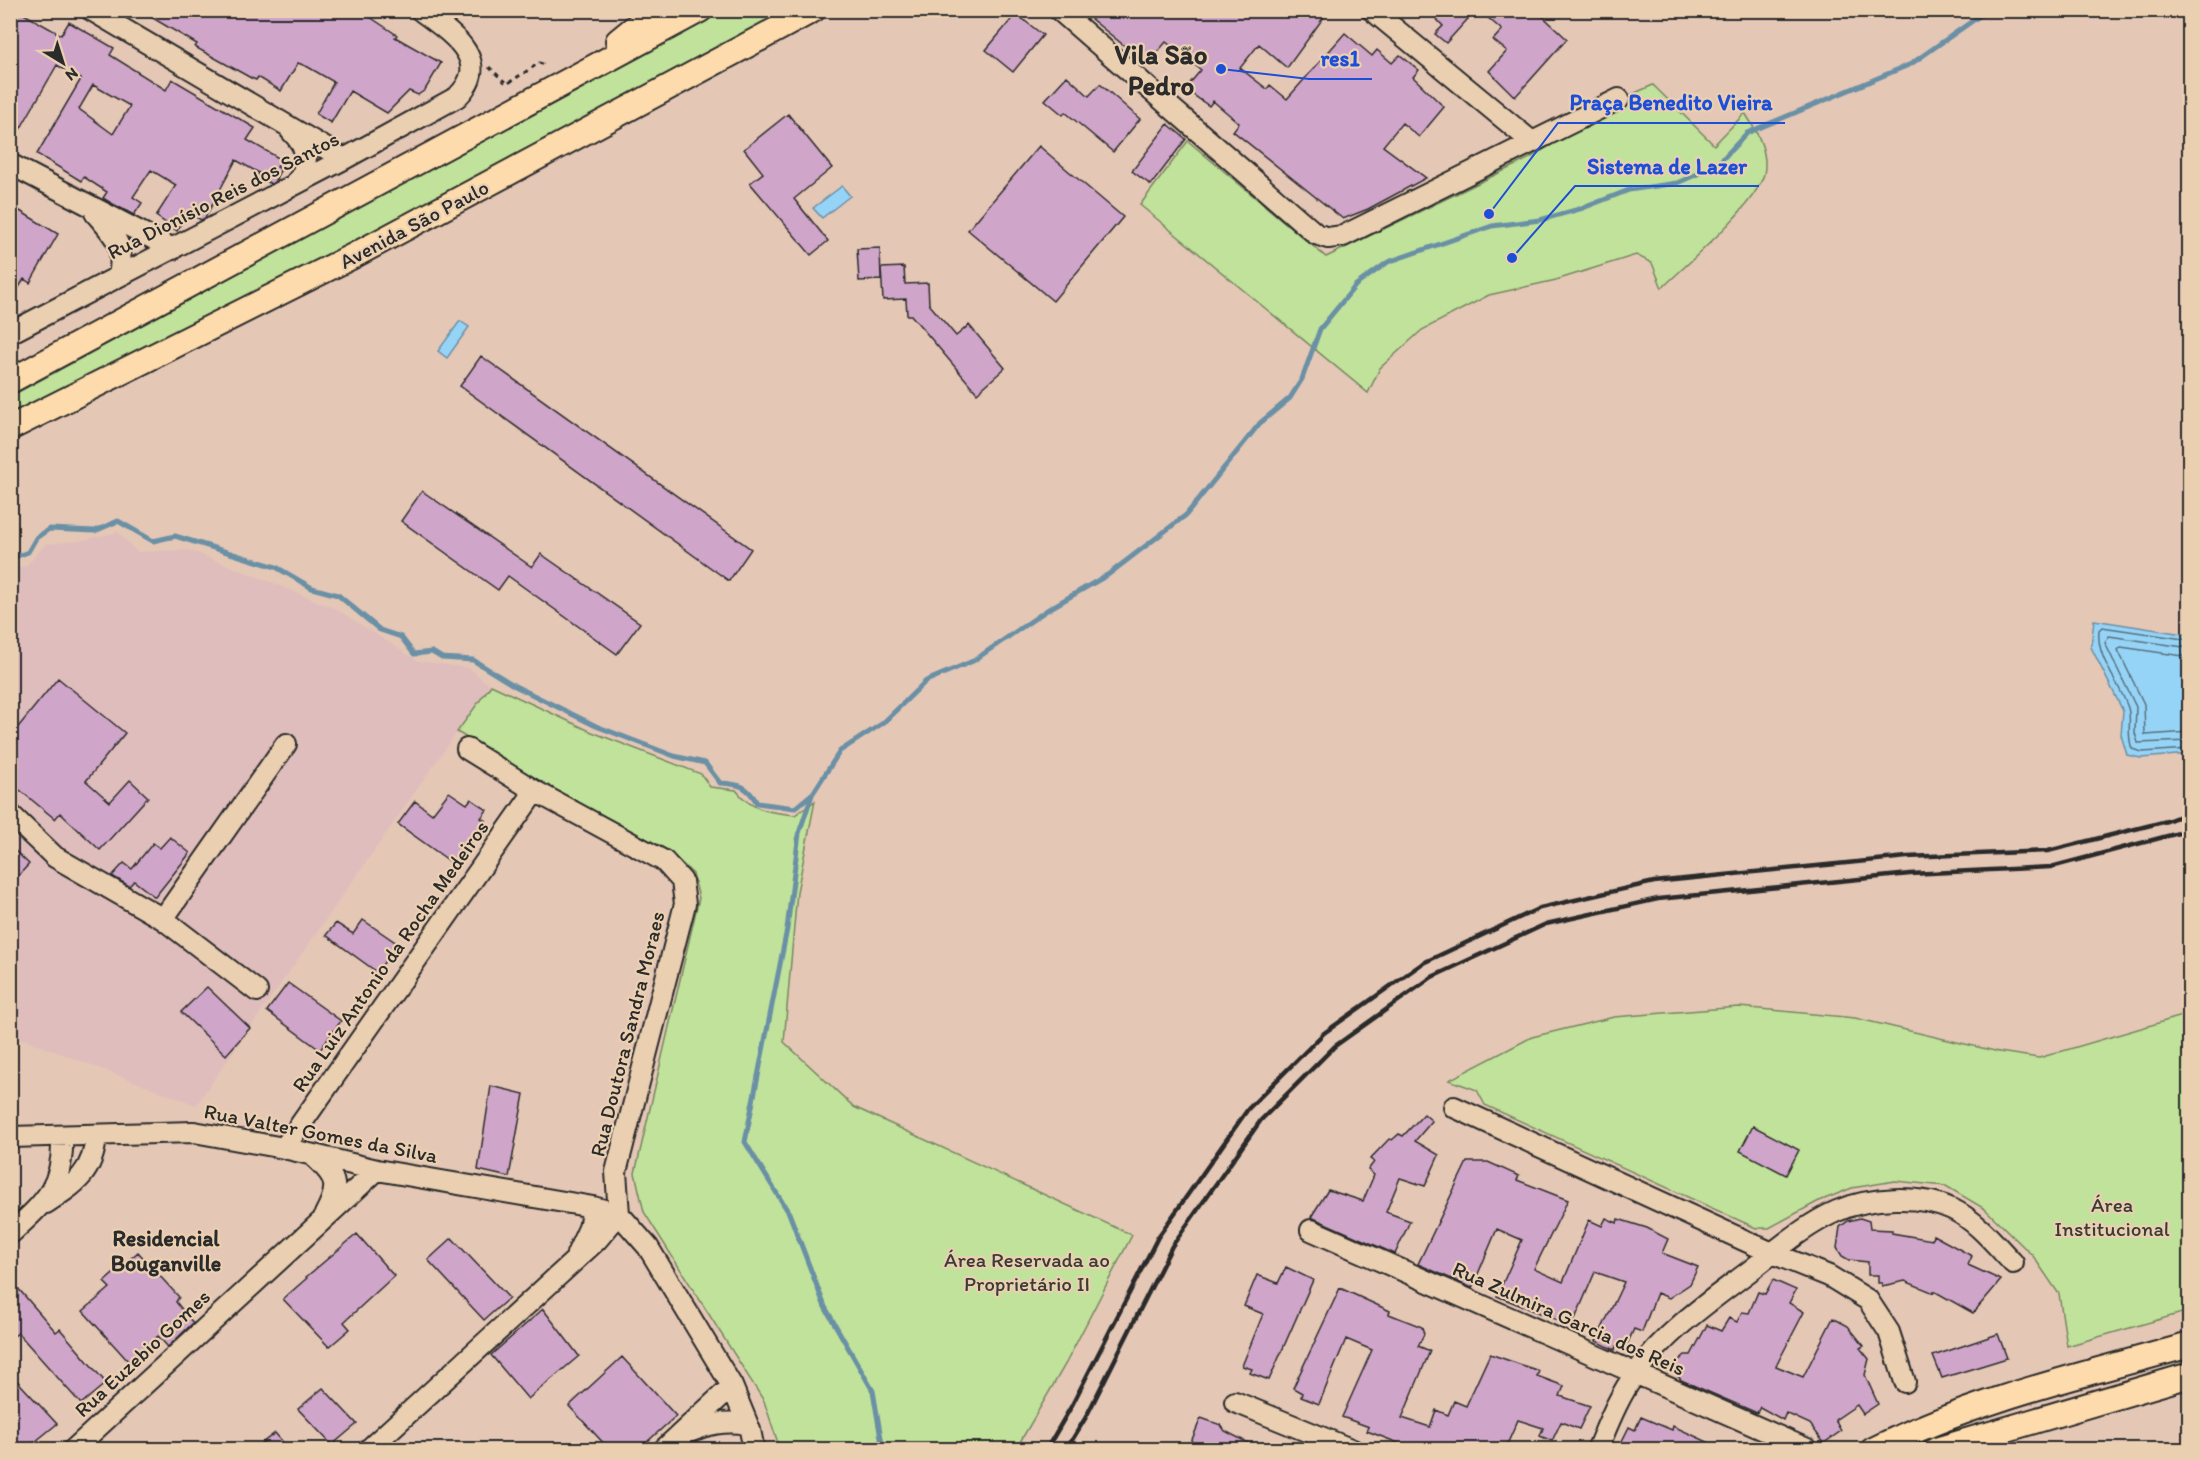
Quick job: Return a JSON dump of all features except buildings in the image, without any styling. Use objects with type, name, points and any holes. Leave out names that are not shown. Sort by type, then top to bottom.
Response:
[{"type":"main road","points":[[556,86],[601,55],[656,10]]},
{"type":"main road","points":[[16,377],[700,10]]},
{"type":"main road","name":"Avenida São Paulo","points":[[10,428],[345,260],[813,10]]},
{"type":"main road","points":[[1873,1449],[1924,1424],[1974,1406],[2190,1345]]},
{"type":"main road","points":[[1936,1449],[2190,1376]]},
{"type":"street","points":[[91,10],[344,159]]},
{"type":"street","name":"Rua Dionísio Reis dos Santos","points":[[10,333],[344,159],[457,97],[468,86],[472,73],[468,55],[457,39],[420,10]]},
{"type":"street","points":[[1059,10],[1316,234],[1328,238],[1343,236],[1618,99]]},
{"type":"street","points":[[1372,10],[1532,142]]},
{"type":"street","points":[[285,124],[299,139],[308,163],[304,174],[294,185]]},
{"type":"street","points":[[10,164],[173,249]]},
{"type":"street","points":[[88,205],[120,245],[122,260],[119,276]]},
{"type":"street","points":[[163,920],[286,744]]},
{"type":"street","points":[[467,749],[536,791]]},
{"type":"street","name":"Rua Doutora Sandra Moraes","points":[[536,791],[664,861],[682,881],[685,904],[616,1172],[619,1214]]},
{"type":"street","name":"Rua Luiz Antonio da Rocha Medeiros","points":[[284,1148],[536,791]]},
{"type":"street","points":[[10,814],[55,857],[163,920],[257,992]]},
{"type":"street","points":[[1454,1107],[1772,1253],[1829,1276],[1868,1300],[1888,1332],[1905,1382]]},
{"type":"street","name":"Rua Valter Gomes da Silva","points":[[10,1137],[194,1132],[284,1148],[376,1170],[593,1207],[619,1214]]},
{"type":"street","points":[[10,1234],[39,1208],[81,1178],[92,1162],[96,1135]]},
{"type":"street","points":[[39,1208],[54,1187],[62,1167],[62,1137]]},
{"type":"street","name":"Rua Euzebio Gomes","points":[[311,1155],[328,1169],[334,1183],[335,1196],[323,1219]]},
{"type":"street","name":"Rua Euzebio Gomes","points":[[74,1449],[376,1170]]},
{"type":"street","points":[[1597,1449],[1635,1374],[1661,1342],[1804,1229],[1838,1210],[1877,1201],[1924,1201],[1953,1209],[1979,1227],[2013,1263]]},
{"type":"street","points":[[570,1263],[582,1246],[593,1207]]},
{"type":"street","points":[[369,1449],[596,1241],[619,1214],[648,1247],[732,1386],[754,1449]]},
{"type":"street","name":"Rua Zulmira Garcia dos Reis","points":[[1311,1230],[1807,1449]]},
{"type":"street","points":[[668,1444],[732,1386]]},
{"type":"street","points":[[1235,1402],[1353,1449]]},
{"type":"street","points":[[668,1444],[705,1425],[731,1421],[747,1424]]},
{"type":"path","points":[[507,84],[539,63],[546,65]]},
{"type":"shaded area","points":[[118,532],[137,552],[189,550],[283,587],[336,609],[418,661],[469,668],[490,685],[196,1105],[23,1039],[11,1037],[11,569],[26,566],[46,544],[79,541]]},
{"type":"green space","points":[[722,11],[786,11],[362,238],[11,416],[11,396]]},
{"type":"green space","points":[[1653,85],[1714,145],[1745,113],[1757,134],[1765,158],[1765,166],[1758,187],[1735,217],[1662,288],[1652,263],[1636,255],[1556,280],[1489,295],[1422,330],[1380,368],[1368,393],[1140,205],[1188,141],[1326,257],[1532,157],[1626,97]]},
{"type":"green space","name":"Área Reservada ao Proprietário II","points":[[491,685],[592,732],[701,774],[710,787],[736,790],[749,803],[762,810],[795,815],[815,801],[797,892],[784,1042],[854,1107],[1132,1235],[1066,1363],[1016,1449],[780,1449],[764,1401],[644,1212],[635,1173],[699,898],[693,874],[668,850],[546,785],[457,732]]},
{"type":"green space","name":"Área Institucional","points":[[1739,1007],[1855,1018],[1999,1052],[2039,1058],[2189,1014],[2189,1311],[2067,1346],[2059,1294],[2033,1256],[1985,1209],[1946,1186],[1895,1181],[1852,1188],[1817,1202],[1769,1228],[1756,1228],[1485,1105],[1477,1090],[1449,1080],[1532,1037],[1614,1017]]},
{"type":"water","points":[[842,186],[850,196],[822,218],[813,208]]},
{"type":"water","points":[[460,321],[469,327],[447,358],[438,351]]},
{"type":"water","points":[[2094,620],[2189,635],[2189,754],[2141,758],[2127,755],[2121,735],[2123,711],[2091,647]]},
{"type":"waterway","points":[[10,559],[28,552],[36,538],[49,529],[95,531],[118,521],[153,541],[175,536],[276,567],[312,588],[338,595],[380,630],[401,637],[414,654],[432,652],[442,658],[473,660],[515,686],[596,726],[674,756],[705,763],[720,783],[746,789],[757,803],[795,808],[813,793],[840,751],[883,723],[926,681],[973,661],[1047,610],[1109,574],[1186,515],[1260,423],[1290,398],[1302,379],[1320,329],[1356,285],[1388,262],[1492,226],[1540,220],[1583,208],[1629,190],[1677,183],[1716,166],[1747,133],[1911,64],[1988,10]]},
{"type":"waterway","points":[[812,795],[799,833],[787,929],[745,1142],[789,1213],[825,1307],[873,1391],[883,1450]]},
{"type":"railway","points":[[1046,1450],[1071,1407],[1158,1237],[1248,1109],[1324,1033],[1423,963],[1540,908],[1654,882],[1907,857],[2048,851],[2167,821],[2190,812]]},
{"type":"railway","points":[[1066,1450],[1086,1417],[1172,1246],[1261,1120],[1335,1046],[1432,977],[1546,924],[1658,899],[1910,874],[2051,867],[2190,830]]},
{"type":"place","name":"res1","points":[[1221,69]]},
{"type":"place","name":"Praça Benedito Vieira","points":[[1489,214]]},
{"type":"place","name":"Sistema de Lazer","points":[[1512,258]]},
{"type":"district","name":"Vila São Pedro","points":[[1161,70]]},
{"type":"district","name":"Residencial Bouganville","points":[[166,1250]]}]
